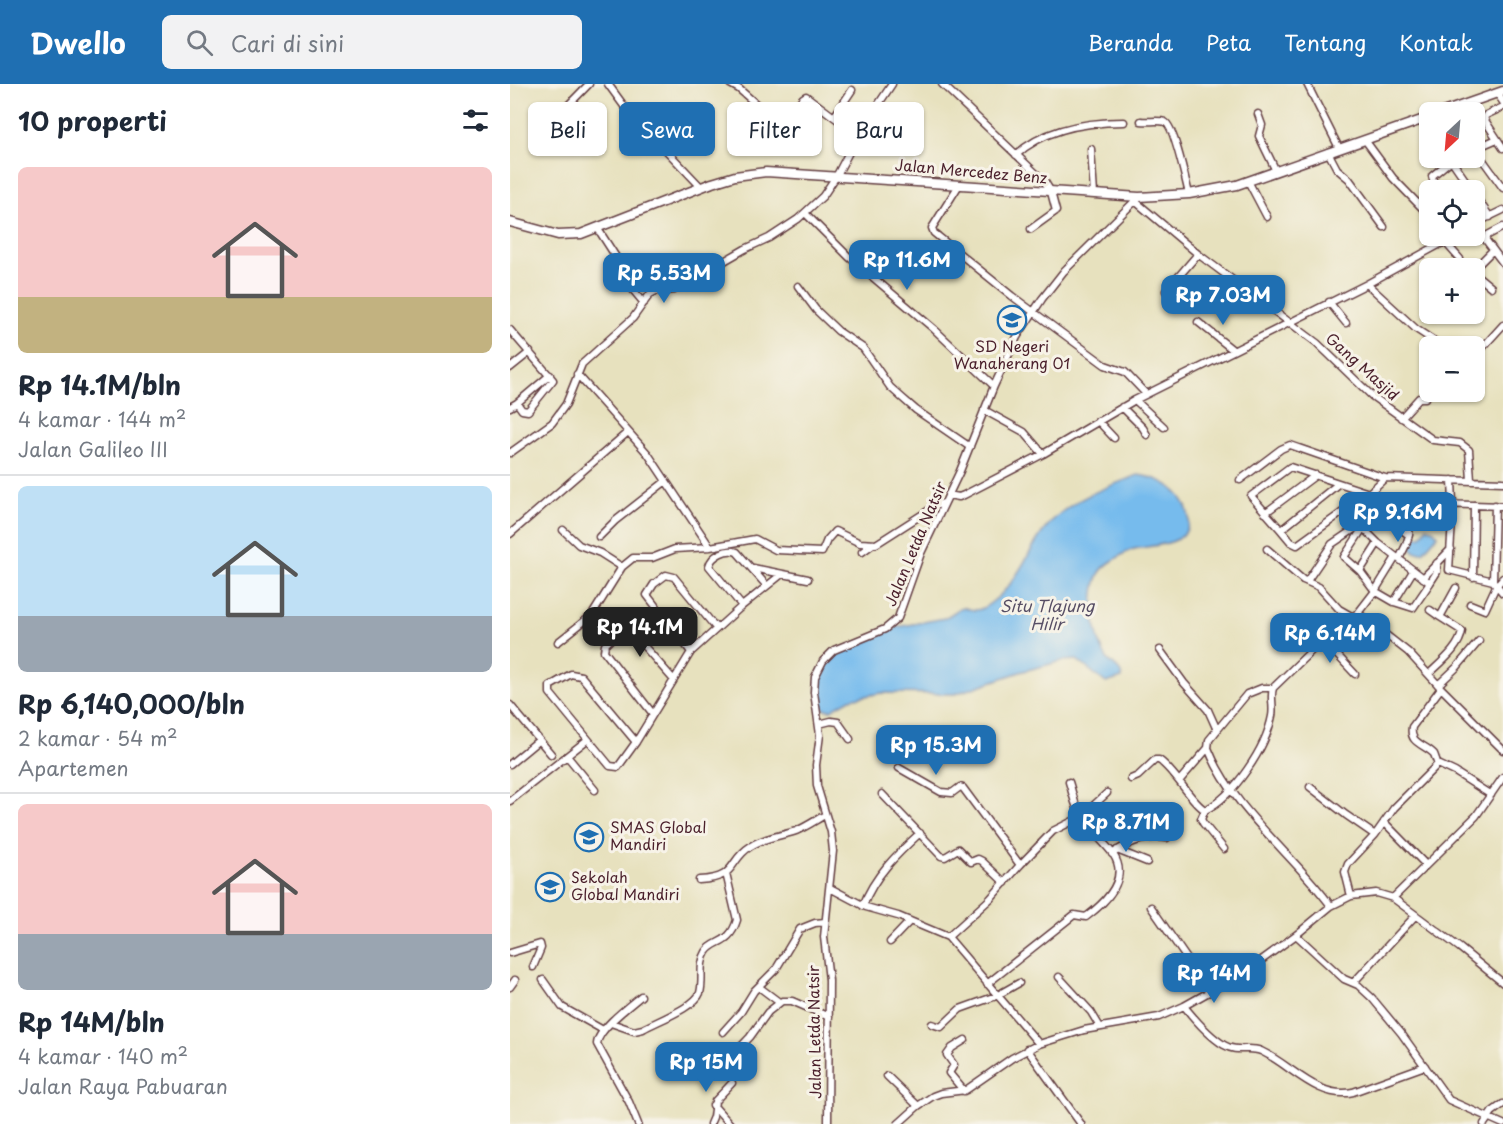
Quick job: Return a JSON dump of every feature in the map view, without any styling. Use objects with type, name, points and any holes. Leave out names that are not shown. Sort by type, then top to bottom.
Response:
[{"type":"main road","points":[[1472,102],[1500,92]]},
{"type":"main road","name":"Jalan Mercedez Benz","points":[[510,222],[558,235],[577,234],[598,229],[701,187],[735,176],[766,172],[837,175],[1137,199],[1189,194],[1237,185],[1419,121]]},
{"type":"street","points":[[571,102],[589,84]]},
{"type":"street","points":[[608,84],[624,106],[701,187]]},
{"type":"street","points":[[730,84],[740,89],[779,124],[805,96],[834,117]]},
{"type":"street","points":[[880,102],[892,84]]},
{"type":"street","points":[[942,84],[1045,182],[1051,192],[1056,212],[1031,229]]},
{"type":"street","points":[[1307,84],[1339,148]]},
{"type":"street","points":[[844,102],[852,90]]},
{"type":"street","points":[[1500,92],[1503,102]]},
{"type":"street","points":[[1503,107],[1484,119],[1503,148]]},
{"type":"street","points":[[1258,114],[1262,125],[1259,136],[1276,171]]},
{"type":"street","points":[[1141,121],[1164,122],[1169,126],[1179,153],[1189,194]]},
{"type":"street","points":[[1016,155],[1035,141],[1081,124],[1124,122]]},
{"type":"street","points":[[1485,144],[1497,139]]},
{"type":"street","points":[[1365,140],[1393,178],[1419,205]]},
{"type":"street","points":[[1091,149],[1095,194]]},
{"type":"street","points":[[1328,152],[1337,169],[1349,178],[1384,227]]},
{"type":"street","points":[[510,453],[546,429],[558,417],[566,404],[577,374],[588,358],[620,332],[653,292],[674,290],[698,278],[718,264],[769,238],[806,213],[823,196],[847,156]]},
{"type":"street","points":[[1485,163],[1503,188]]},
{"type":"street","points":[[1433,180],[1432,176],[1441,168]]},
{"type":"street","points":[[1248,181],[1267,217]]},
{"type":"street","points":[[959,185],[933,231],[999,287],[1105,365],[1125,372],[1146,394]]},
{"type":"street","name":"Jalan Letda Natsir","points":[[828,1124],[830,1017],[825,922],[833,842],[819,795],[816,774],[820,740],[814,684],[819,666],[840,646],[885,629],[897,618],[910,579],[1017,338],[1053,285],[1137,199]]},
{"type":"street","name":"Gang Masjid","points":[[1137,199],[1198,254],[1317,343],[1372,396],[1401,418],[1433,440],[1460,442],[1467,446],[1471,476]]},
{"type":"street","points":[[1485,210],[1490,217]]},
{"type":"street","points":[[1485,219],[1503,210]]},
{"type":"street","points":[[806,213],[849,257],[934,329],[994,386]]},
{"type":"street","points":[[1503,227],[1486,237],[1485,241],[1503,263]]},
{"type":"street","points":[[598,229],[616,257],[629,285],[644,303]]},
{"type":"street","points":[[948,495],[959,497],[1043,454],[1146,394],[1367,284],[1433,246]]},
{"type":"street","points":[[1485,258],[1492,250]]},
{"type":"street","points":[[1166,291],[1198,254]]},
{"type":"street","points":[[1485,281],[1491,287]]},
{"type":"street","points":[[1367,284],[1427,336]]},
{"type":"street","points":[[798,286],[816,310],[838,331],[863,348],[890,387],[916,410],[970,447]]},
{"type":"street","points":[[1329,302],[1346,323]]},
{"type":"street","points":[[1198,322],[1233,350]]},
{"type":"street","points":[[1485,345],[1503,325]]},
{"type":"street","points":[[510,330],[552,378],[552,383],[532,408],[525,411],[517,403]]},
{"type":"street","points":[[510,368],[530,352]]},
{"type":"street","points":[[577,374],[648,454],[710,547]]},
{"type":"street","points":[[510,408],[550,375]]},
{"type":"street","points":[[1401,418],[1419,398]]},
{"type":"street","points":[[1135,400],[1164,428]]},
{"type":"street","points":[[1122,407],[1147,435]]},
{"type":"street","points":[[984,410],[1024,432],[1043,454]]},
{"type":"street","points":[[1098,421],[1114,438]]},
{"type":"street","points":[[510,534],[628,432]]},
{"type":"street","points":[[1240,480],[1287,446],[1385,478],[1452,480],[1471,476],[1503,482]]},
{"type":"street","points":[[1368,493],[1290,467],[1251,496],[1291,542],[1297,545],[1368,493],[1385,478]]},
{"type":"street","points":[[1265,513],[1316,475]]},
{"type":"street","points":[[1452,480],[1449,570],[1494,584],[1503,593]]},
{"type":"street","points":[[599,537],[615,521],[666,481]]},
{"type":"street","points":[[1281,530],[1338,484]]},
{"type":"street","points":[[862,552],[937,505],[944,503]]},
{"type":"street","points":[[1224,849],[1201,819],[1205,810],[1231,790],[1248,769],[1269,726],[1273,706],[1271,694],[1273,688],[1335,628],[1356,615],[1406,545],[1411,503]]},
{"type":"street","points":[[1425,523],[1427,503]]},
{"type":"street","points":[[1437,563],[1437,572],[1413,608],[1394,602],[1375,591],[1360,571],[1344,557],[1361,527],[1383,505],[1427,503],[1499,506],[1494,584],[1485,610],[1470,604]]},
{"type":"street","points":[[1473,577],[1474,505]]},
{"type":"street","points":[[1376,511],[1409,535]]},
{"type":"street","points":[[1361,527],[1430,583]]},
{"type":"street","points":[[1306,581],[1327,549],[1337,540],[1361,527]]},
{"type":"street","points":[[563,530],[579,545],[600,553],[622,567]]},
{"type":"street","points":[[558,642],[592,615],[622,567],[633,558],[652,558],[681,548],[710,547],[755,539],[776,550],[822,552],[827,540],[835,531],[860,543],[873,544]]},
{"type":"street","points":[[1360,571],[1378,543]]},
{"type":"street","points":[[1267,549],[1306,581],[1319,587],[1339,609],[1356,615],[1408,652],[1439,687],[1503,750]]},
{"type":"street","points":[[1423,578],[1451,549]]},
{"type":"street","points":[[742,606],[709,563],[717,555],[735,550],[767,586]]},
{"type":"street","points":[[753,568],[808,579]]},
{"type":"street","points":[[1394,602],[1413,571]]},
{"type":"street","points":[[636,742],[581,676],[571,674],[550,686],[550,693],[587,740],[605,762],[615,767],[621,764],[636,742],[691,652],[716,628],[782,574]]},
{"type":"street","points":[[691,652],[647,595],[654,584],[666,575],[674,577],[716,628]]},
{"type":"street","points":[[1494,584],[1503,578]]},
{"type":"street","points":[[1440,617],[1456,588]]},
{"type":"street","points":[[1429,674],[1448,655],[1461,636],[1461,631],[1430,610]]},
{"type":"street","points":[[652,714],[604,651],[605,645],[623,627],[628,627],[674,679]]},
{"type":"street","points":[[1323,640],[1355,675]]},
{"type":"street","points":[[1479,641],[1439,687],[1411,732],[1416,742],[1434,755],[1438,764],[1491,795]]},
{"type":"street","points":[[1160,650],[1184,683],[1208,710],[1217,730]]},
{"type":"street","points":[[1180,780],[1208,748],[1209,740],[1247,693],[1262,688],[1273,688]]},
{"type":"street","points":[[510,705],[551,754]]},
{"type":"street","points":[[819,724],[838,722],[850,739]]},
{"type":"street","points":[[510,764],[539,740]]},
{"type":"street","points":[[510,801],[587,740]]},
{"type":"street","points":[[1208,748],[1231,790],[1316,885],[1331,906]]},
{"type":"street","points":[[567,756],[595,790]]},
{"type":"street","points":[[1131,779],[1138,776],[1155,760],[1160,760],[1205,810]]},
{"type":"street","points":[[1351,896],[1345,870],[1348,864],[1375,835],[1394,808],[1438,764]]},
{"type":"street","points":[[899,768],[941,792],[952,793],[960,787],[963,788],[1020,865]]},
{"type":"street","points":[[1393,898],[1473,819],[1503,777]]},
{"type":"street","points":[[1069,782],[1081,817],[1115,852],[1147,862]]},
{"type":"street","points":[[1310,787],[1375,835]]},
{"type":"street","points":[[948,937],[982,907],[1053,831],[1081,817],[1107,793]]},
{"type":"street","points":[[882,794],[941,856],[947,856],[957,848],[971,862],[978,859],[982,861],[1005,883]]},
{"type":"street","points":[[699,880],[716,878],[726,873],[751,846],[781,833],[797,830],[825,815]]},
{"type":"street","points":[[1384,822],[1426,865]]},
{"type":"street","points":[[863,906],[872,887],[888,864],[920,833]]},
{"type":"street","points":[[1115,852],[1146,837],[1167,838]]},
{"type":"street","points":[[987,984],[1074,915],[1086,917],[1108,897],[1116,885],[1119,871],[1115,852]]},
{"type":"street","points":[[611,1023],[634,1031],[643,1029],[694,1002],[700,992],[702,962],[707,949],[729,937],[737,920],[726,873]]},
{"type":"street","points":[[830,888],[863,906],[910,921],[948,937],[1039,1044]]},
{"type":"street","points":[[898,1124],[918,1106],[941,1093],[964,1091],[1027,1049],[1070,1033],[1159,1017],[1210,993],[1248,970],[1331,906],[1351,896],[1376,893],[1393,898],[1503,983]]},
{"type":"street","points":[[1151,907],[1210,993]]},
{"type":"street","points":[[1354,982],[1416,915]]},
{"type":"street","points":[[890,942],[910,921]]},
{"type":"street","points":[[723,1032],[779,965],[800,929],[825,922]]},
{"type":"street","points":[[1296,935],[1344,979],[1354,982],[1372,998],[1449,1100],[1485,1121],[1503,1124]]},
{"type":"street","points":[[510,953],[540,944],[542,948],[533,967]]},
{"type":"street","points":[[1059,977],[1091,1012],[1100,1027]]},
{"type":"street","points":[[510,987],[515,980]]},
{"type":"street","points":[[543,980],[562,1007],[603,1030]]},
{"type":"street","points":[[932,1024],[941,1028],[960,1009],[996,996],[1019,983]]},
{"type":"street","points":[[759,987],[779,1002]]},
{"type":"street","points":[[638,1124],[629,1102],[597,1044],[597,1038],[641,996]]},
{"type":"street","points":[[730,1058],[779,1002],[792,1001],[830,1017]]},
{"type":"street","points":[[1184,1006],[1205,1030],[1223,1045],[1235,1050],[1261,1052],[1328,1091],[1353,1092],[1425,1066]]},
{"type":"street","points":[[964,1091],[949,1073],[954,1065],[947,1055],[952,1048],[965,1040]]},
{"type":"street","points":[[1027,1049],[1081,1124]]},
{"type":"street","points":[[887,1076],[918,1106]]},
{"type":"street","points":[[710,1124],[713,1117],[713,1105],[732,1083]]},
{"type":"street","points":[[1485,1121],[1503,1104]]},
{"type":"street","points":[[713,1105],[730,1124]]},
{"type":"water","name":"Situ Tlajung Hilir","points":[[1138,475],[1158,480],[1175,491],[1187,508],[1189,522],[1184,534],[1178,539],[1129,551],[1107,565],[1098,576],[1093,606],[1098,638],[1106,657],[1120,672],[1122,678],[1106,683],[1077,660],[1062,661],[1020,672],[955,694],[881,693],[850,699],[831,710],[824,709],[818,697],[817,681],[819,673],[832,657],[842,650],[897,627],[945,618],[962,607],[976,610],[984,608],[1003,593],[1011,583],[1039,538],[1056,517],[1085,497]]},
{"type":"water","points":[[1427,527],[1438,535],[1423,552],[1415,552],[1408,544],[1409,541],[1413,537],[1421,536]]},
{"type":"place","name":"SD Negeri Wanaherang 01","points":[[1012,320]]},
{"type":"place","name":"SMAS Global Mandiri","points":[[589,837]]},
{"type":"place","name":"Sekolah Global Mandiri","points":[[550,887]]}]
